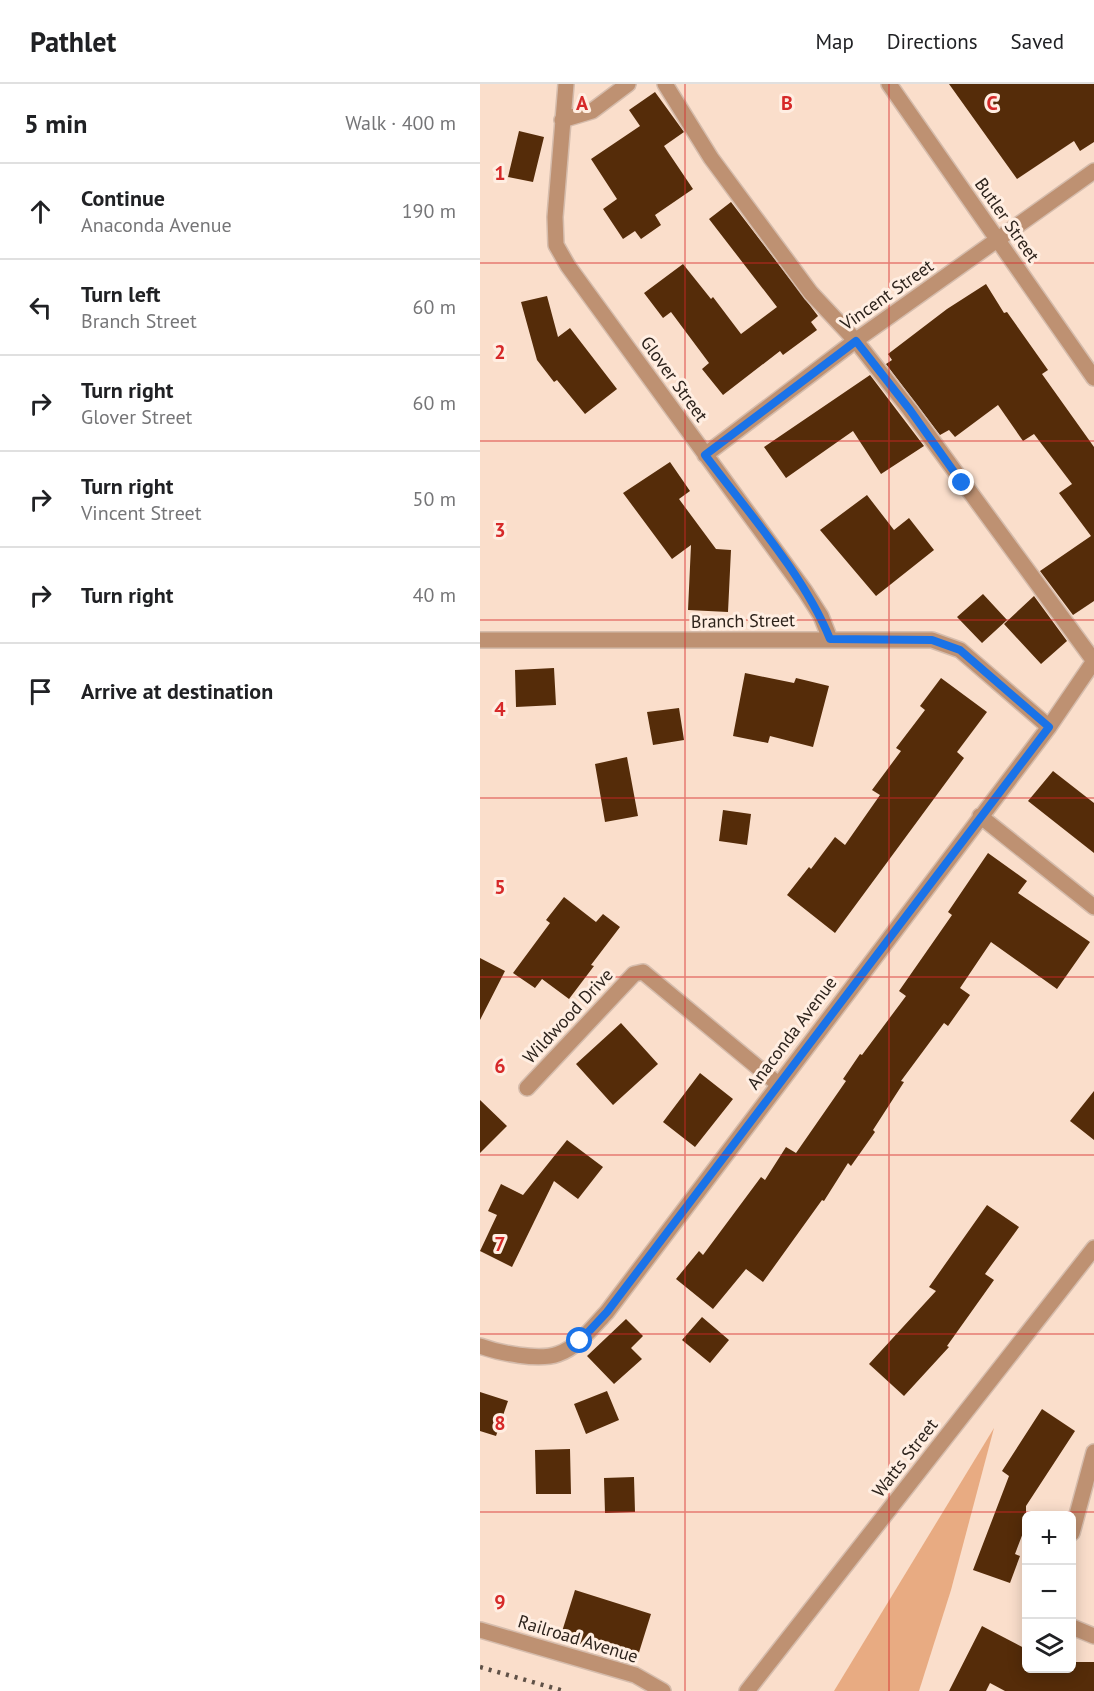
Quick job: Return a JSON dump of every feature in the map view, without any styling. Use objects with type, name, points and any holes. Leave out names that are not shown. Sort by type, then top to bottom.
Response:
[{"type":"street","name":"Glover Street","points":[[566,84],[555,217],[556,245],[568,267],[805,591],[821,616],[830,639]]},
{"type":"street","points":[[562,120],[592,111],[628,84]]},
{"type":"street","points":[[664,84],[711,158],[811,293],[856,341],[910,410],[1094,661]]},
{"type":"street","name":"Butler Street","points":[[890,84],[1094,378]]},
{"type":"street","name":"Vincent Street","points":[[705,455],[856,341],[1094,171]]},
{"type":"street","name":"Branch Street","points":[[480,640],[932,640],[960,650],[1049,727]]},
{"type":"street","name":"Anaconda Avenue","points":[[480,1346],[526,1356],[557,1355],[580,1341],[607,1312],[1049,727],[1094,661]]},
{"type":"street","points":[[980,816],[1094,907]]},
{"type":"street","name":"Wildwood Drive","points":[[527,1088],[634,974],[643,972],[778,1084]]},
{"type":"street","name":"Watts Street","points":[[747,1691],[1094,1248]]},
{"type":"street","points":[[1076,1515],[1094,1452]]},
{"type":"street","name":"Railroad Avenue","points":[[480,1630],[636,1675],[663,1691]]},
{"type":"street","points":[[1076,1630],[1094,1636]]},
{"type":"shaded area","points":[[994,1428],[951,1590],[919,1691],[834,1691]]},
{"type":"building","points":[[949,84],[1094,84],[1094,142],[1080,151],[1074,141],[1017,179]]},
{"type":"building","points":[[655,92],[684,132],[664,146],[693,189],[655,215],[661,225],[641,239],[635,231],[623,239],[603,209],[617,199],[591,159],[640,126],[629,110]]},
{"type":"building","points":[[519,131],[544,137],[533,182],[508,177]]},
{"type":"building","points":[[731,202],[818,316],[811,322],[817,330],[783,355],[780,351],[723,395],[702,369],[709,363],[671,312],[663,318],[644,293],[683,264],[711,299],[713,297],[741,334],[777,307],[709,219]]},
{"type":"building","points":[[986,284],[1004,313],[1007,312],[1048,370],[1042,374],[1094,447],[1094,601],[1073,615],[1040,571],[1091,536],[1059,493],[1072,484],[1034,434],[1023,441],[998,405],[955,437],[949,430],[940,435],[886,364],[892,360],[888,354],[947,309]]},
{"type":"building","points":[[547,296],[558,337],[570,328],[617,389],[585,414],[557,380],[554,382],[537,360],[521,302]]},
{"type":"building","points":[[870,375],[924,446],[881,474],[853,431],[786,478],[764,447]]},
{"type":"building","points":[[670,462],[690,491],[679,499],[716,549],[731,550],[728,612],[688,610],[691,545],[672,559],[623,493]]},
{"type":"building","points":[[867,495],[894,530],[909,518],[934,550],[876,596],[820,530]]},
{"type":"building","points":[[983,594],[1007,620],[982,643],[957,617]]},
{"type":"building","points":[[1034,596],[1067,641],[1041,664],[1004,624]]},
{"type":"building","points":[[554,668],[556,705],[516,707],[515,670]]},
{"type":"building","points":[[745,673],[794,683],[796,678],[829,686],[813,747],[770,736],[768,743],[733,736]]},
{"type":"building","points":[[941,678],[987,712],[957,752],[964,758],[835,933],[787,895],[809,867],[811,869],[835,837],[845,845],[880,795],[872,790],[901,751],[896,748],[925,710],[920,706]]},
{"type":"building","points":[[679,708],[684,740],[653,745],[647,712]]},
{"type":"building","points":[[627,757],[638,816],[605,822],[595,764]]},
{"type":"building","points":[[1053,771],[1094,803],[1094,853],[1028,801]]},
{"type":"building","points":[[723,810],[751,814],[747,845],[719,841]]},
{"type":"building","points":[[988,853],[1027,881],[1018,893],[1090,942],[1057,989],[991,942],[960,988],[970,995],[948,1026],[944,1023],[901,1081],[904,1082],[873,1130],[875,1132],[851,1166],[848,1163],[824,1201],[822,1200],[763,1282],[746,1269],[713,1309],[676,1279],[699,1251],[703,1255],[761,1177],[765,1180],[786,1147],[796,1153],[846,1081],[843,1079],[860,1054],[862,1055],[906,996],[899,991],[952,915],[948,912]]},
{"type":"building","points":[[564,897],[596,922],[603,914],[620,927],[569,999],[542,979],[535,988],[513,973],[550,923],[546,920]]},
{"type":"building","points":[[480,958],[505,971],[480,1020]]},
{"type":"building","points":[[621,1023],[658,1064],[613,1105],[576,1064]]},
{"type":"building","points":[[700,1073],[733,1099],[695,1147],[663,1122]]},
{"type":"building","points":[[1094,1091],[1094,1140],[1070,1121]]},
{"type":"building","points":[[480,1100],[507,1126],[480,1153]]},
{"type":"building","points":[[567,1140],[603,1167],[578,1199],[554,1181],[512,1267],[480,1251],[497,1215],[488,1211],[501,1184],[523,1195]]},
{"type":"building","points":[[987,1205],[1019,1227],[985,1274],[994,1280],[947,1346],[949,1347],[904,1396],[869,1364],[936,1291],[929,1287]]},
{"type":"building","points":[[702,1317],[729,1340],[710,1363],[682,1340]]},
{"type":"building","points":[[626,1319],[643,1336],[631,1348],[642,1359],[614,1384],[587,1356]]},
{"type":"building","points":[[607,1391],[619,1420],[586,1434],[574,1404]]},
{"type":"building","points":[[480,1392],[508,1401],[496,1436],[480,1431]]},
{"type":"building","points":[[1042,1409],[1075,1431],[1026,1506],[1026,1511],[1022,1511],[1022,1536],[1015,1554],[1020,1556],[1010,1583],[973,1570],[1009,1476],[1002,1471]]},
{"type":"building","points":[[570,1449],[571,1494],[536,1494],[535,1450]]},
{"type":"building","points":[[634,1477],[635,1512],[605,1513],[604,1478]]},
{"type":"building","points":[[575,1590],[651,1614],[636,1662],[560,1638]]},
{"type":"building","points":[[982,1626],[1022,1647],[1022,1673],[1076,1673],[1076,1662],[1094,1662],[1094,1691],[1005,1691],[990,1683],[986,1691],[949,1691]]},
{"type":"railway","points":[[480,1667],[564,1691]]},
{"type":"route","points":[[580,1341],[607,1312],[1049,727],[960,650],[932,640],[830,639],[821,616],[805,591],[705,455],[856,341],[910,410],[962,483]]}]
